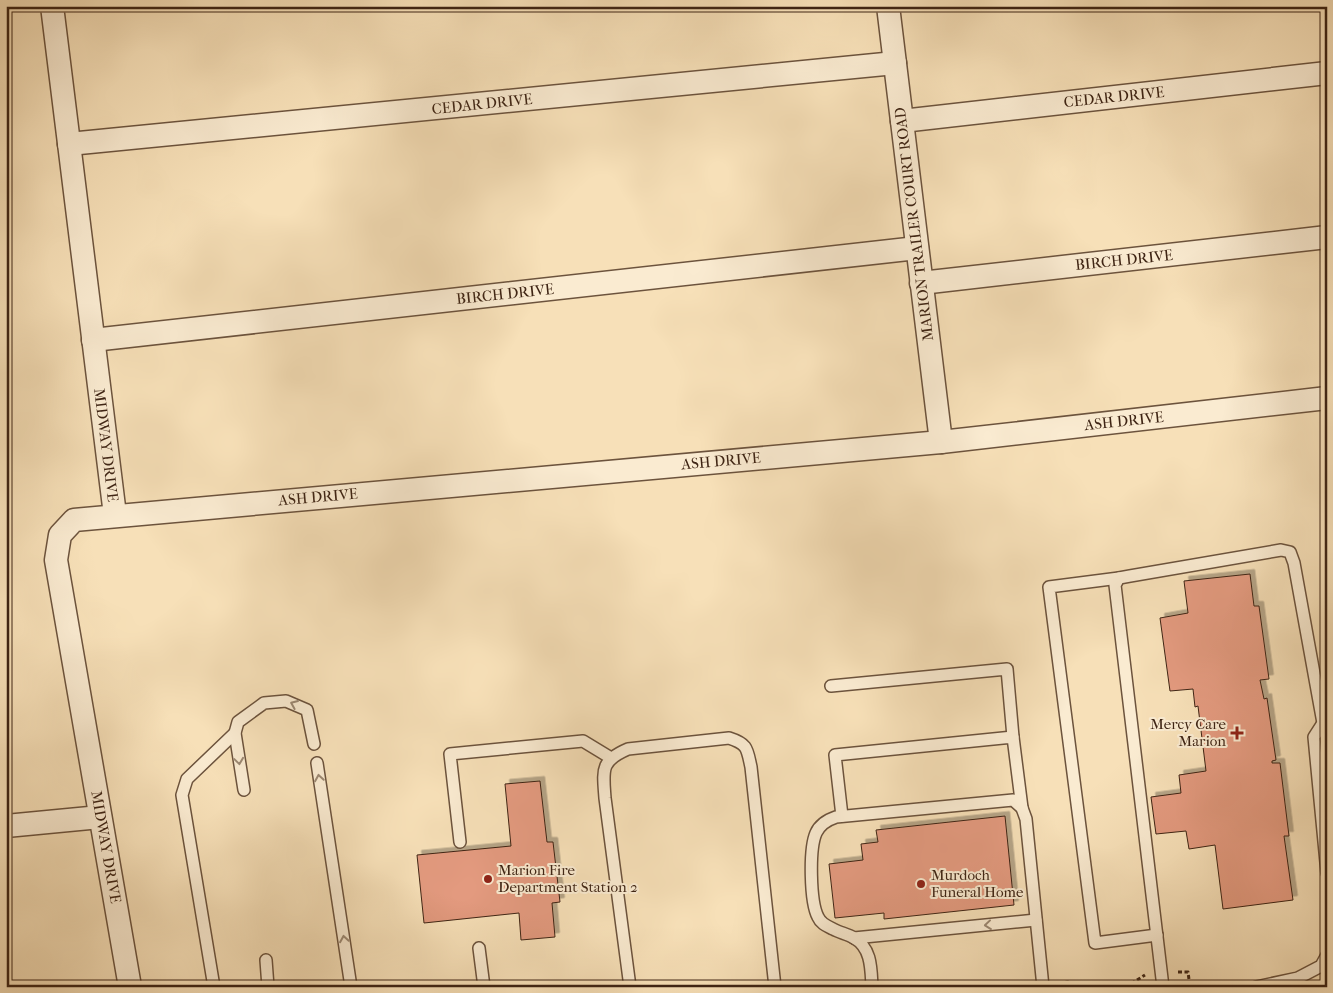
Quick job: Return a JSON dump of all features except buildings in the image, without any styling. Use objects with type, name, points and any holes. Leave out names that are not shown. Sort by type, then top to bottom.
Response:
[{"type":"street","name":"MIDWAY DRIVE","points":[[52,6],[115,515],[74,520],[60,535],[56,560],[130,987]]},
{"type":"street","name":"MARION TRAILER COURT ROAD","points":[[888,6],[940,442]]},
{"type":"street","name":"CEDAR DRIVE","points":[[69,144],[895,63]]},
{"type":"street","name":"CEDAR DRIVE","points":[[902,121],[1327,73]]},
{"type":"street","name":"BIRCH DRIVE","points":[[921,283],[1327,237]]},
{"type":"street","name":"BIRCH DRIVE","points":[[93,340],[917,248]]},
{"type":"street","name":"ASH DRIVE","points":[[115,515],[940,442],[1327,398]]},
{"type":"street","points":[[6,826],[100,817]]},
{"type":"lane","points":[[1157,935],[1094,942],[1049,587],[1120,578],[1281,550],[1290,552],[1294,563],[1325,722],[1314,737],[1324,810],[1327,874]]},
{"type":"lane","points":[[1120,578],[1115,585],[1116,598],[1163,987]]},
{"type":"lane","points":[[831,686],[1007,669],[1013,737],[1022,808],[1026,819],[1043,987]]},
{"type":"lane","points":[[244,790],[235,732],[238,722],[264,703],[286,700],[307,710],[314,744]]},
{"type":"lane","points":[[214,987],[182,795],[187,779],[235,732]]},
{"type":"lane","points":[[842,816],[835,755],[1013,737]]},
{"type":"lane","points":[[630,987],[605,798],[607,762],[614,755],[628,749],[729,738],[741,742],[747,750],[751,767],[775,987]]},
{"type":"lane","points":[[460,842],[450,754],[583,741],[611,758]]},
{"type":"lane","points":[[317,763],[351,987]]},
{"type":"lane","points":[[872,987],[870,961],[867,951],[861,942],[823,924],[817,917],[810,870],[812,846],[816,832],[825,821],[842,816],[988,801],[1013,800],[1022,808]]},
{"type":"lane","points":[[854,938],[1036,920]]},
{"type":"lane","points":[[479,948],[484,987]]},
{"type":"lane","points":[[1256,987],[1298,978],[1321,966],[1327,956]]},
{"type":"lane","points":[[266,960],[268,987]]},
{"type":"place","name":"Mercy Care Marion","points":[[1237,733]]},
{"type":"place","name":"Marion Fire Department Station 2","points":[[488,879]]},
{"type":"place","name":"Murdoch Funeral Home","points":[[921,884]]}]
